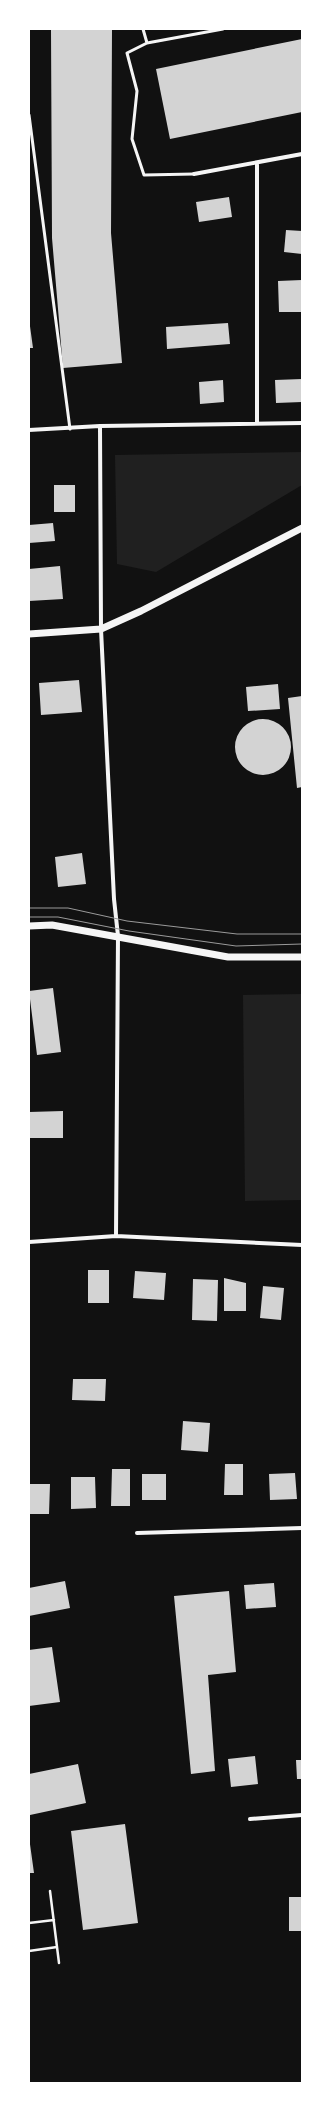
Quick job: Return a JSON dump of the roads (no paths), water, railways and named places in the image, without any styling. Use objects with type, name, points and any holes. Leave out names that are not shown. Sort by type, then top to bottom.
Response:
[{"type":"street","points":[[194,174],[257,164],[302,154]]},
{"type":"street","points":[[257,164],[257,423]]},
{"type":"street","points":[[29,430],[100,426],[302,423]]},
{"type":"street","points":[[100,426],[101,629],[114,899],[118,936],[116,1236]]},
{"type":"street","points":[[29,634],[101,629],[141,611],[302,528]]},
{"type":"street","points":[[29,926],[52,925],[228,957],[302,956]]},
{"type":"street","points":[[29,1242],[116,1236],[302,1245]]},
{"type":"street","points":[[137,1533],[302,1528]]},
{"type":"street","points":[[250,1819],[302,1814]]},
{"type":"lane","points":[[143,29],[147,43]]},
{"type":"lane","points":[[194,174],[144,175],[132,139],[137,91],[127,53],[147,43],[223,29]]},
{"type":"lane","points":[[29,115],[70,428]]},
{"type":"tram line","points":[[29,908],[68,908],[127,921],[237,934],[302,934]]},
{"type":"tram line","points":[[29,917],[58,917],[129,931],[236,946],[302,944]]}]
